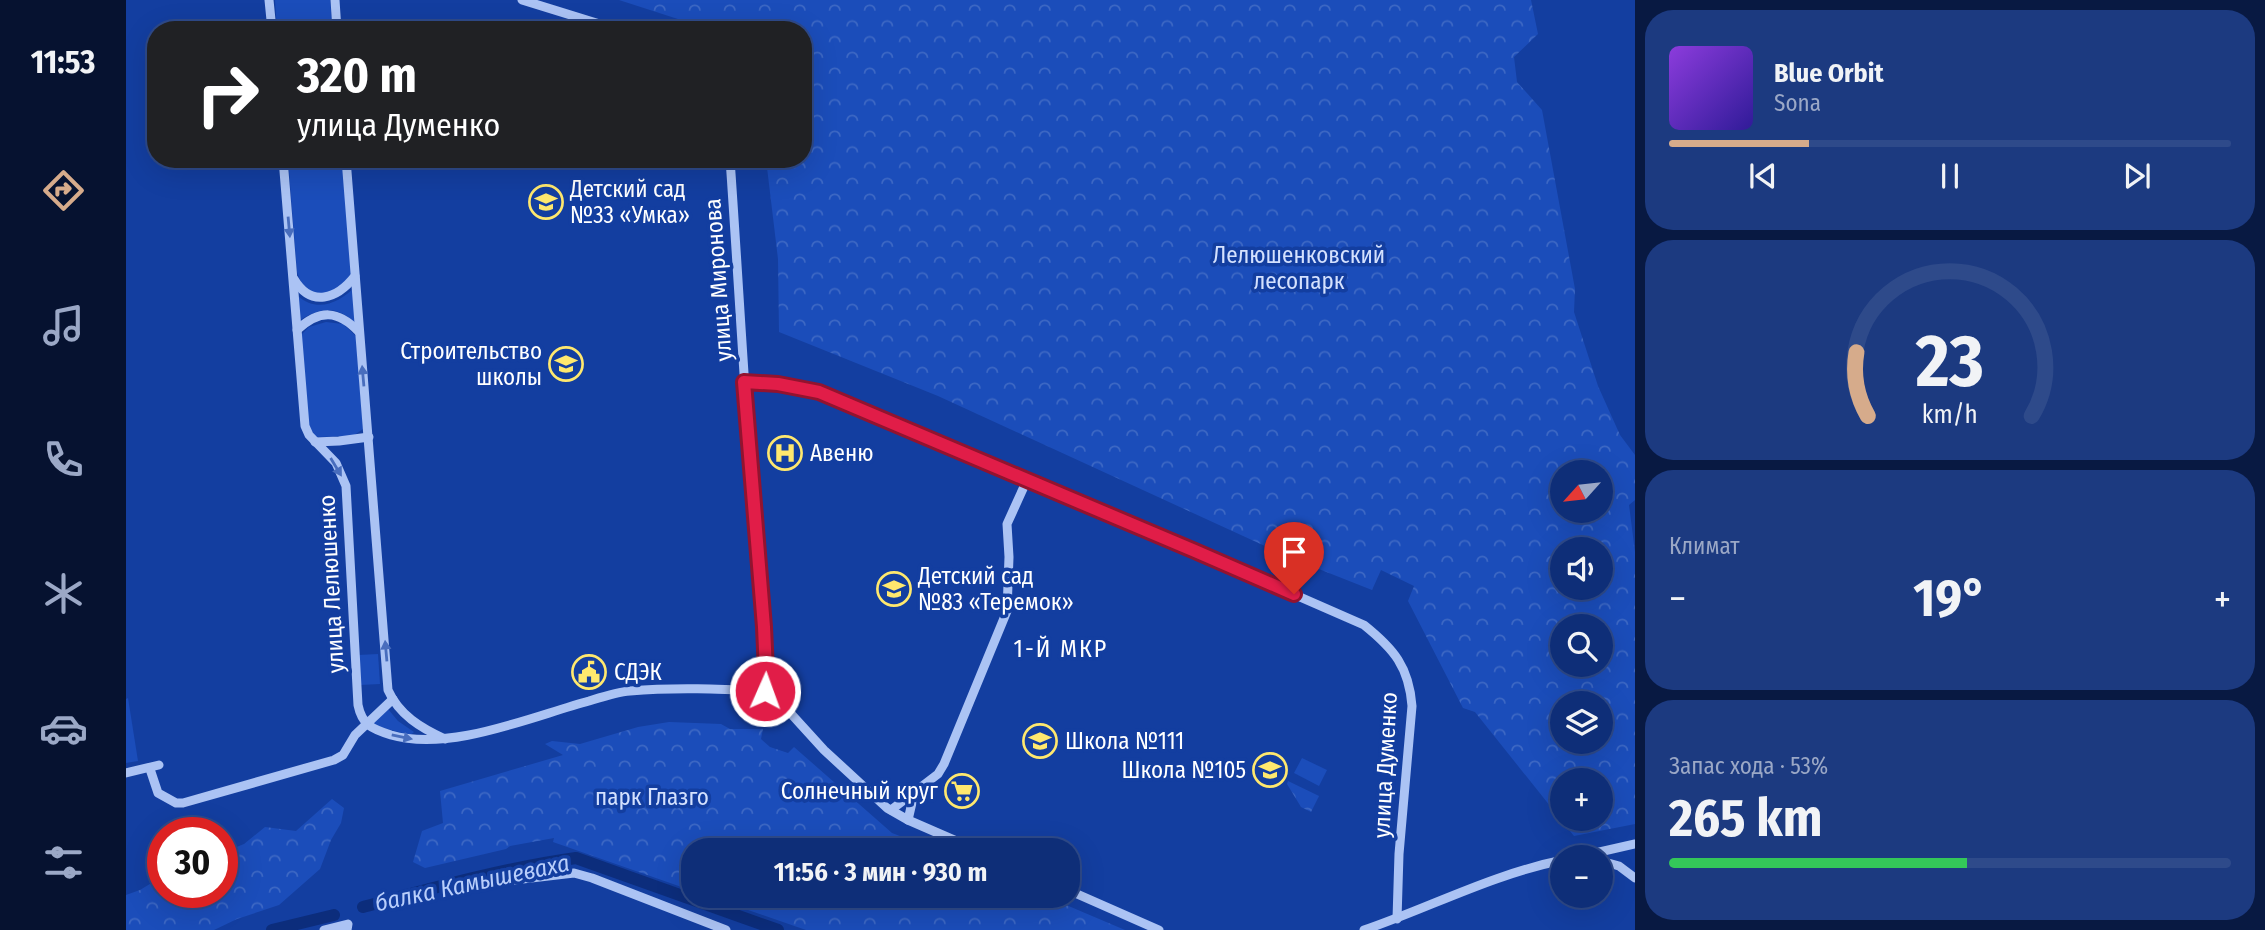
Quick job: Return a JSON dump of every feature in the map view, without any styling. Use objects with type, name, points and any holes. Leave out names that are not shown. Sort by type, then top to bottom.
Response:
[{"type":"street","points":[[269,0],[271,21]]},
{"type":"street","points":[[335,0],[336,21]]},
{"type":"street","points":[[522,0],[590,21]]},
{"type":"street","name":"улица Лелюшенко","points":[[284,168],[304,426],[314,442],[336,463],[346,486],[358,705],[365,724]]},
{"type":"street","name":"улица Лелюшенко","points":[[347,168],[388,690],[393,699]]},
{"type":"street","name":"улица Миронова","points":[[731,168],[744,382],[764,627],[765,691]]},
{"type":"street","points":[[293,278],[304,292],[318,297],[329,297],[338,293],[355,276]]},
{"type":"street","points":[[297,330],[310,320],[324,315],[335,315],[348,320],[359,332]]},
{"type":"street","name":"улица Думенко","points":[[744,382],[778,384],[819,392],[1364,625],[1383,640],[1400,661],[1410,686],[1412,706],[1399,854],[1397,919]]},
{"type":"street","points":[[314,442],[369,438]]},
{"type":"street","points":[[908,820],[917,789],[938,774],[944,764],[1007,611],[1007,524],[1027,480]]},
{"type":"street","points":[[365,724],[415,740],[447,739],[628,691],[765,691],[772,694],[872,796],[908,820],[949,838]]},
{"type":"street","points":[[126,772],[154,767],[158,793],[176,803],[183,803],[334,760],[343,755],[355,735],[393,699],[421,727],[447,739]]},
{"type":"street","points":[[891,810],[914,794]]},
{"type":"street","points":[[1613,849],[1635,844]]},
{"type":"street","points":[[1364,930],[1499,877],[1550,862]]},
{"type":"street","points":[[1613,864],[1635,878]]},
{"type":"street","points":[[514,880],[574,873],[726,930]]},
{"type":"street","points":[[1080,895],[1159,930]]},
{"type":"street","points":[[324,930],[348,924],[347,930]]},
{"type":"green space","points":[[275,0],[330,0],[332,21],[276,21]]},
{"type":"green space","name":"Лелюшенковский лесопарк","points":[[619,0],[1531,0],[1538,34],[1514,57],[1517,82],[1542,110],[1575,289],[1574,312],[1598,386],[1620,435],[1635,455],[1635,500],[1629,505],[1635,552],[1635,824],[1613,828],[1613,768],[1550,768],[1550,806],[1475,712],[1463,708],[1408,601],[1414,586],[1381,570],[1372,590],[1291,558],[938,396],[779,332],[778,259],[767,168],[812,168],[812,21],[684,21]]},
{"type":"green space","points":[[289,168],[344,168],[352,271],[345,286],[323,293],[310,291],[305,287],[297,272]]},
{"type":"green space","points":[[355,287],[357,325],[343,314],[329,310],[315,312],[300,320],[298,296],[313,304],[328,304],[342,298]]},
{"type":"green space","points":[[326,322],[343,324],[356,336],[363,429],[353,436],[316,437],[307,425],[301,335],[309,327]]},
{"type":"green space","points":[[378,654],[380,684],[360,685],[358,655]]},
{"type":"green space","points":[[128,698],[138,761],[126,763],[126,699]]},
{"type":"green space","points":[[388,709],[398,721],[414,732],[410,735],[372,725]]},
{"type":"green space","name":"парк Глазго","points":[[669,722],[721,724],[730,729],[763,729],[761,739],[770,747],[788,753],[794,747],[892,833],[905,838],[681,838],[681,887],[553,842],[554,838],[510,846],[425,868],[413,862],[422,831],[443,823],[440,791],[563,755],[545,744],[552,741],[580,744],[638,727]]},
{"type":"green space","points":[[1302,758],[1327,770],[1319,786],[1294,773]]},
{"type":"green space","points":[[1288,781],[1319,796],[1311,812],[1301,807],[1287,784]]},
{"type":"green space","points":[[332,799],[344,808],[341,823],[320,869],[279,905],[214,930],[126,930],[126,895],[147,886],[147,908],[238,908],[238,846],[265,827],[296,831]]},
{"type":"green space","name":"Лелюшенковский лесопарк","points":[[1570,831],[1599,831],[1574,836]]},
{"type":"green space","points":[[743,908],[1073,908],[1125,930],[806,930]]},
{"type":"waterway","name":"балка Камышеваха","points":[[363,907],[495,873],[576,858],[778,930]]},
{"type":"waterway","name":"балка Камышеваха","points":[[272,930],[334,915]]},
{"type":"place","name":"Детский сад №33 «Умка»","points":[[546,202]]},
{"type":"place","name":"Строительство школы","points":[[566,364]]},
{"type":"place","name":"Авеню","points":[[785,453]]},
{"type":"place","name":"Детский сад №83 «Теремок»","points":[[894,589]]},
{"type":"place","name":"СДЭК","points":[[589,672]]},
{"type":"place","name":"Школа №111","points":[[1040,741]]},
{"type":"place","name":"Школа №105","points":[[1270,770]]},
{"type":"place","name":"Солнечный круг","points":[[962,791]]},
{"type":"district","name":"1-Й МКР","points":[[1061,649]]},
{"type":"route","points":[[765,691],[764,627],[744,382],[778,384],[819,392],[1294,594]]}]
